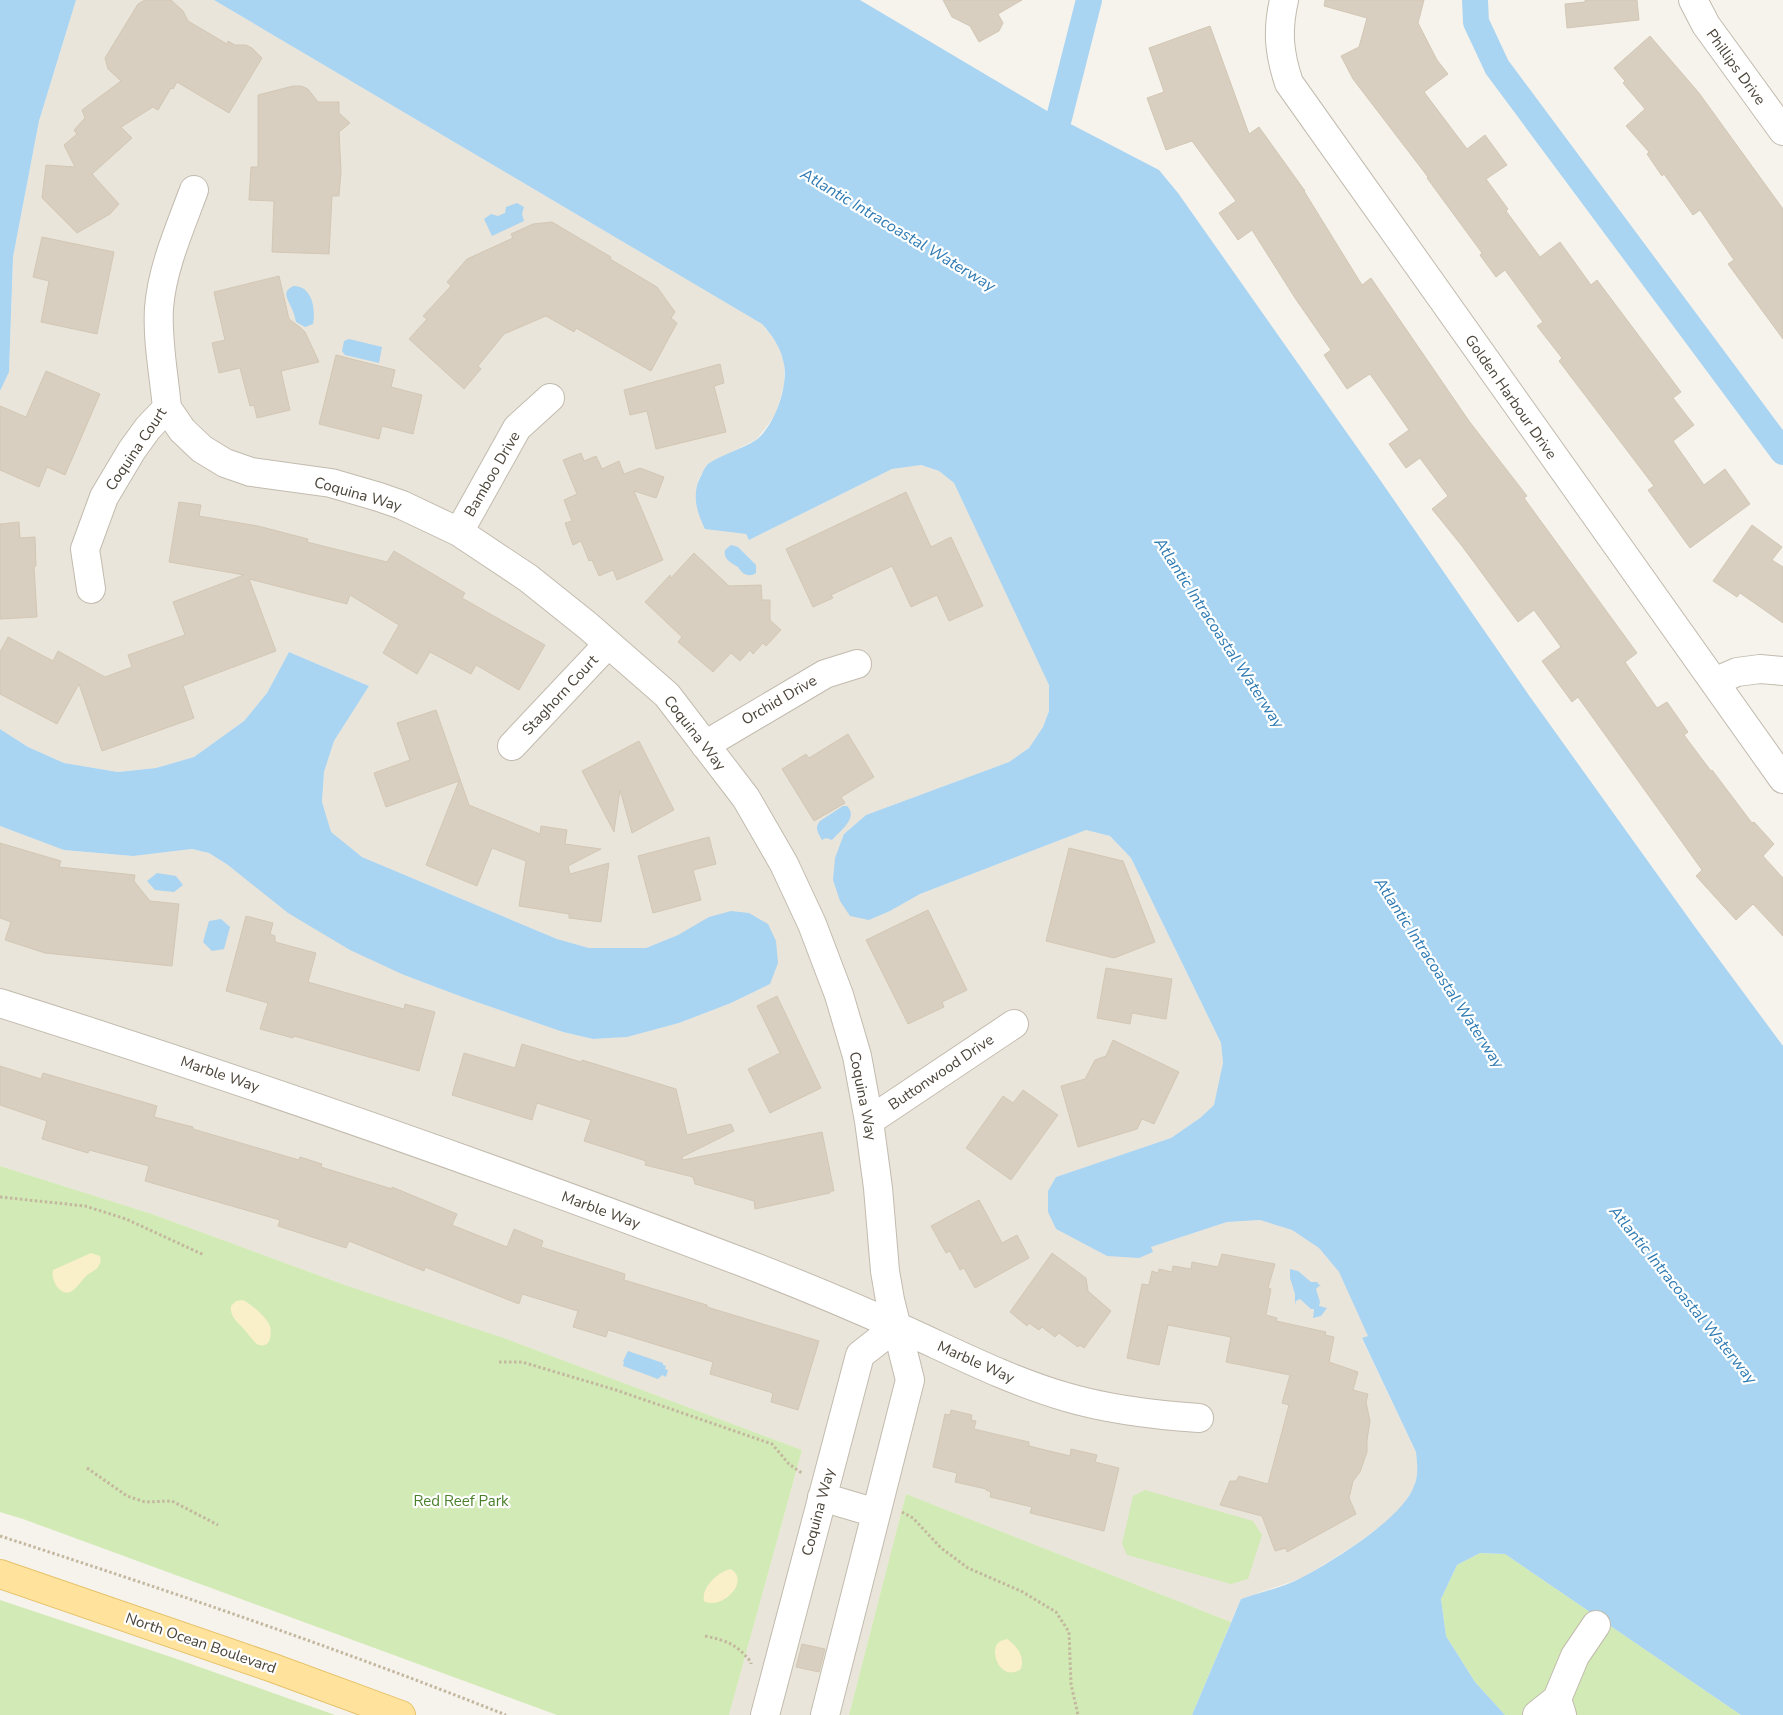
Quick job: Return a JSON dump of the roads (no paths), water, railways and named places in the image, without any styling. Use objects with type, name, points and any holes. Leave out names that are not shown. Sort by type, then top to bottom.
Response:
[{"type":"main road","name":"North Ocean Boulevard","points":[[0,1574],[273,1668],[401,1715]]},
{"type":"street","name":"Golden Harbour Drive","points":[[1284,0],[1279,33],[1281,59],[1289,83],[1783,779]]},
{"type":"street","name":"Phillips Drive","points":[[1693,0],[1706,25],[1783,131]]},
{"type":"street","name":"Coquina Court","points":[[91,589],[85,549],[104,498],[132,450],[148,428],[167,408],[159,333],[160,300],[162,284],[194,190]]},
{"type":"street","name":"Bamboo Drive","points":[[459,532],[517,428],[550,398]]},
{"type":"street","name":"Coquina Way","points":[[167,408],[182,430],[202,449],[225,463],[250,472],[331,483],[402,505],[459,532],[528,578],[667,695],[746,798],[784,864],[812,924],[839,995],[857,1056],[869,1121],[878,1188],[885,1271],[910,1380],[825,1715]]},
{"type":"street","name":"Staghorn Court","points":[[512,746],[608,644]]},
{"type":"street","name":"Orchid Drive","points":[[706,745],[825,674],[857,664]]},
{"type":"street","points":[[1714,682],[1737,672],[1783,671]]},
{"type":"street","name":"Marble Way","points":[[0,1003],[373,1127],[657,1230],[819,1292],[1015,1380],[1067,1398],[1140,1413],[1198,1418]]},
{"type":"street","name":"Buttonwood Drive","points":[[869,1121],[1014,1024]]},
{"type":"street","name":"Coquina Way","points":[[765,1715],[860,1354],[897,1326]]},
{"type":"street","points":[[824,1492],[877,1509]]},
{"type":"street","points":[[1552,1710],[1575,1656],[1596,1625]]},
{"type":"water","points":[[0,0],[76,0],[39,121],[13,257],[9,372],[0,391]]},
{"type":"water","name":"Atlantic Intracoastal Waterway","points":[[214,0],[860,0],[1059,118],[1159,170],[1178,193],[1378,477],[1528,694],[1783,1046],[1783,1715],[1741,1715],[1505,1554],[1480,1553],[1457,1565],[1441,1599],[1446,1636],[1475,1682],[1505,1715],[1192,1715],[1241,1599],[1296,1581],[1348,1550],[1382,1525],[1407,1498],[1416,1482],[1416,1452],[1362,1338],[1368,1336],[1339,1272],[1319,1248],[1292,1230],[1260,1220],[1227,1222],[1151,1247],[1153,1252],[1139,1258],[1107,1256],[1056,1229],[1048,1212],[1048,1191],[1056,1177],[1171,1138],[1200,1118],[1214,1105],[1223,1063],[1221,1043],[1131,858],[1110,836],[1086,830],[920,894],[890,911],[869,920],[850,916],[840,901],[833,880],[835,858],[844,834],[866,815],[1009,762],[1029,748],[1043,727],[1049,711],[1049,685],[954,483],[939,471],[921,465],[892,469],[749,540],[746,534],[705,529],[696,502],[697,488],[704,469],[713,461],[756,440],[775,415],[783,392],[785,369],[783,360],[775,340],[762,324]]},
{"type":"water","points":[[517,203],[524,207],[522,214],[524,221],[492,236],[484,219],[491,214],[498,216],[505,213],[506,207]]},
{"type":"water","points":[[294,286],[300,287],[309,294],[314,312],[313,324],[305,327],[296,322],[286,293]]},
{"type":"water","points":[[349,339],[382,347],[379,363],[345,355],[342,351],[344,341]]},
{"type":"water","points":[[731,545],[738,547],[756,565],[756,573],[746,574],[727,559],[725,550]]},
{"type":"water","points":[[289,652],[369,686],[334,741],[324,772],[322,802],[331,832],[362,857],[557,939],[589,948],[646,948],[678,935],[709,917],[731,911],[749,913],[768,924],[776,941],[778,963],[770,984],[731,1003],[679,1023],[627,1037],[593,1039],[563,1032],[465,998],[404,975],[350,950],[288,913],[228,865],[209,853],[192,849],[133,856],[64,850],[0,826],[0,729],[28,747],[64,763],[118,772],[156,768],[194,757],[244,721],[267,693]]},
{"type":"water","points":[[843,806],[847,806],[850,810],[851,815],[847,824],[832,840],[826,838],[822,840],[817,830],[818,824]]},
{"type":"water","points":[[157,873],[176,876],[183,885],[174,892],[155,890],[147,881]]},
{"type":"water","points":[[221,919],[230,927],[224,949],[212,951],[203,942],[209,921]]},
{"type":"water","points":[[1290,1269],[1298,1271],[1311,1282],[1317,1282],[1321,1287],[1319,1286],[1316,1289],[1320,1302],[1319,1306],[1327,1308],[1321,1316],[1313,1318],[1314,1309],[1311,1309],[1300,1299],[1296,1301],[1295,1305],[1295,1294],[1290,1278]]},
{"type":"water","points":[[628,1351],[663,1363],[666,1366],[665,1369],[668,1370],[666,1377],[662,1375],[658,1379],[623,1366],[623,1361]]},
{"type":"waterway","points":[[1047,151],[1059,118],[1089,0]]},
{"type":"waterway","points":[[1475,0],[1476,22],[1497,67],[1783,452]]},
{"type":"park label","name":"Red Reef Park","points":[[461,1501]]}]
